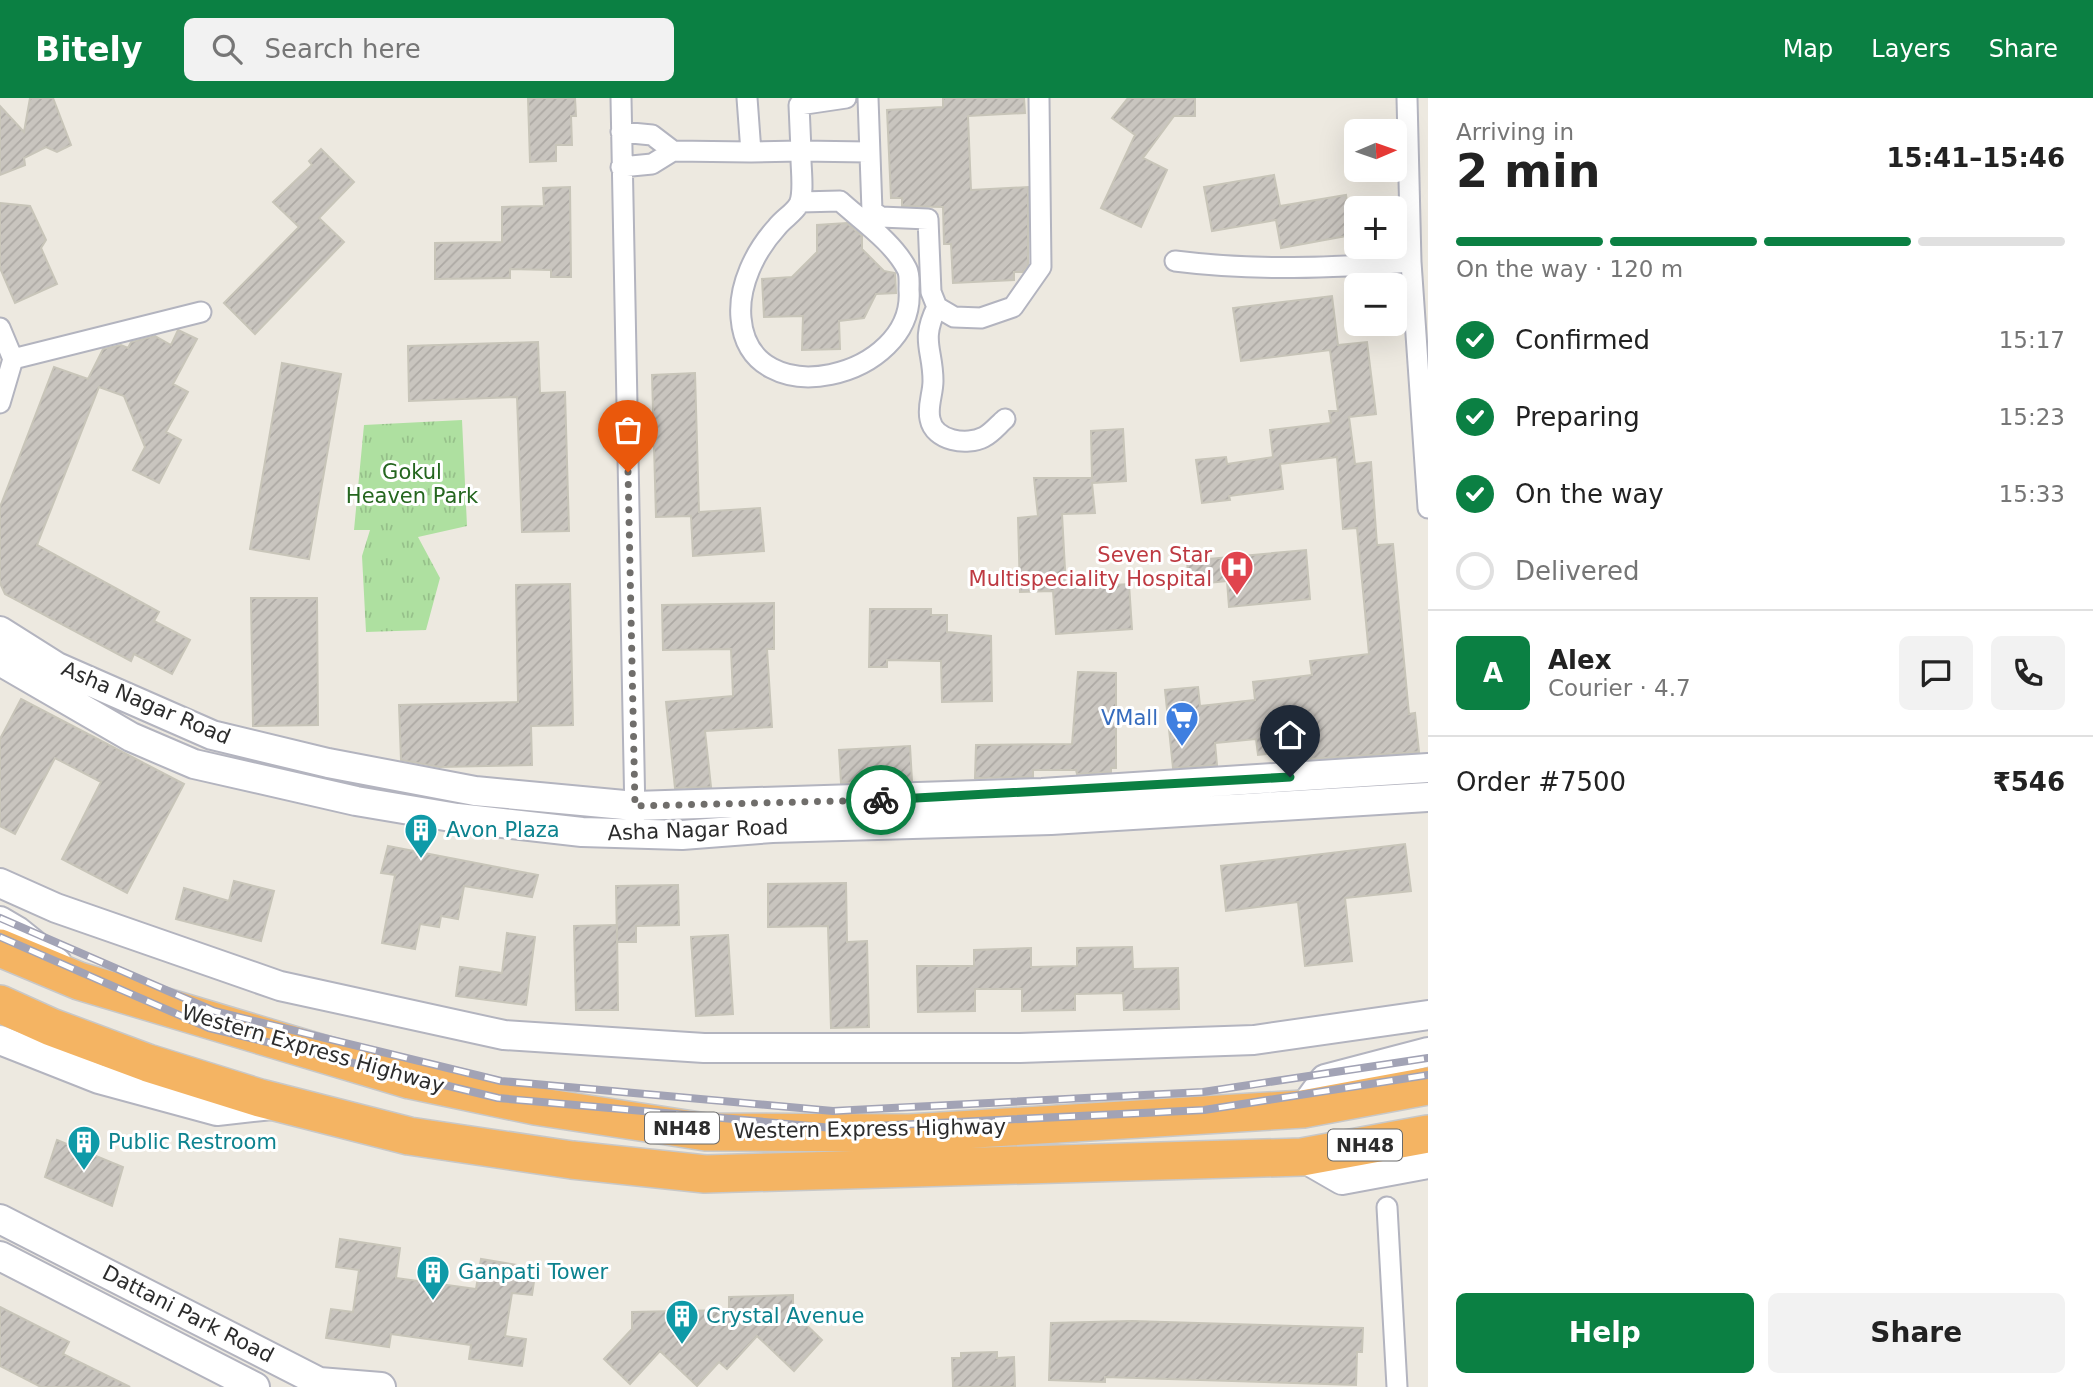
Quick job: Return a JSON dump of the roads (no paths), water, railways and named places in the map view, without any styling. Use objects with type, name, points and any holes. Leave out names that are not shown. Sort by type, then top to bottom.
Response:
[{"type":"highway","name":"Western Express Highway","points":[[0,948],[79,981],[410,1080],[535,1106],[706,1132],[909,1133],[1303,1109],[1428,1086]]},
{"type":"highway","name":"Western Express Highway","points":[[0,1004],[51,1027],[148,1063],[285,1104],[409,1136],[572,1160],[705,1174],[1302,1157],[1428,1134]]},
{"type":"street","points":[[621,98],[635,834]]},
{"type":"street","points":[[747,98],[751,152]]},
{"type":"street","points":[[800,202],[840,201],[889,246],[908,271],[910,301],[905,321],[892,339],[878,356],[832,374],[782,375],[766,367],[747,342],[741,321],[741,300],[748,274],[776,227],[800,202],[799,105],[846,98]]},
{"type":"street","points":[[868,98],[872,211],[875,215],[928,219],[931,292],[937,307],[954,317],[981,318],[1013,307],[1041,267],[1043,238],[1039,98]]},
{"type":"street","points":[[1407,98],[1411,262],[1428,508]]},
{"type":"street","points":[[621,132],[652,135],[673,150],[868,152]]},
{"type":"street","points":[[621,167],[652,164],[673,150]]},
{"type":"street","points":[[1175,261],[1223,267],[1325,269],[1411,262]]},
{"type":"street","points":[[937,307],[928,326],[933,380],[930,420],[936,431],[948,439],[965,441],[984,437],[1005,419]]},
{"type":"street","points":[[13,359],[201,312]]},
{"type":"street","points":[[0,328],[13,359],[0,403]]},
{"type":"street","name":"Asha Nagar Road","points":[[0,631],[57,667],[212,735],[328,763],[475,791],[635,806],[1042,793],[1428,768]]},
{"type":"street","name":"Asha Nagar Road","points":[[0,661],[131,737],[194,764],[356,801],[457,818],[582,832],[635,834],[1051,820],[1428,797]]},
{"type":"street","points":[[0,883],[56,908],[280,986],[504,1035],[704,1048],[1020,1048],[1254,1040],[1428,1015]]},
{"type":"street","points":[[0,922],[17,931],[79,981]]},
{"type":"street","points":[[0,1040],[99,1079],[217,1111],[285,1104]]},
{"type":"street","points":[[1303,1109],[1325,1079],[1428,1052]]},
{"type":"street","points":[[1302,1157],[1342,1180],[1428,1164]]},
{"type":"street","points":[[1387,1207],[1397,1387]]},
{"type":"street","name":"Dattani Park Road","points":[[0,1219],[183,1311],[307,1381],[381,1387]]},
{"type":"street","name":"Dattani Park Road","points":[[0,1256],[255,1387]]},
{"type":"street","points":[[69,1291],[83,1261]]},
{"type":"street","points":[[170,1343],[183,1311]]},
{"type":"railway","points":[[0,918],[214,1011],[501,1081],[833,1111],[1203,1092],[1428,1058]]},
{"type":"railway","points":[[0,937],[209,1028],[498,1098],[833,1128],[1204,1110],[1428,1075]]},
{"type":"place","name":"Seven Star Multispeciality Hospital","points":[[1237,597]]},
{"type":"place","name":"VMall","points":[[1182,748]]},
{"type":"place","name":"Avon Plaza","points":[[421,860]]},
{"type":"place","name":"Public Restroom","points":[[84,1172]]},
{"type":"place","name":"Ganpati Tower","points":[[433,1302]]},
{"type":"place","name":"Crystal Avenue","points":[[682,1346]]},
{"type":"park label","name":"Gokul Heaven Park","points":[[412,484]]}]
